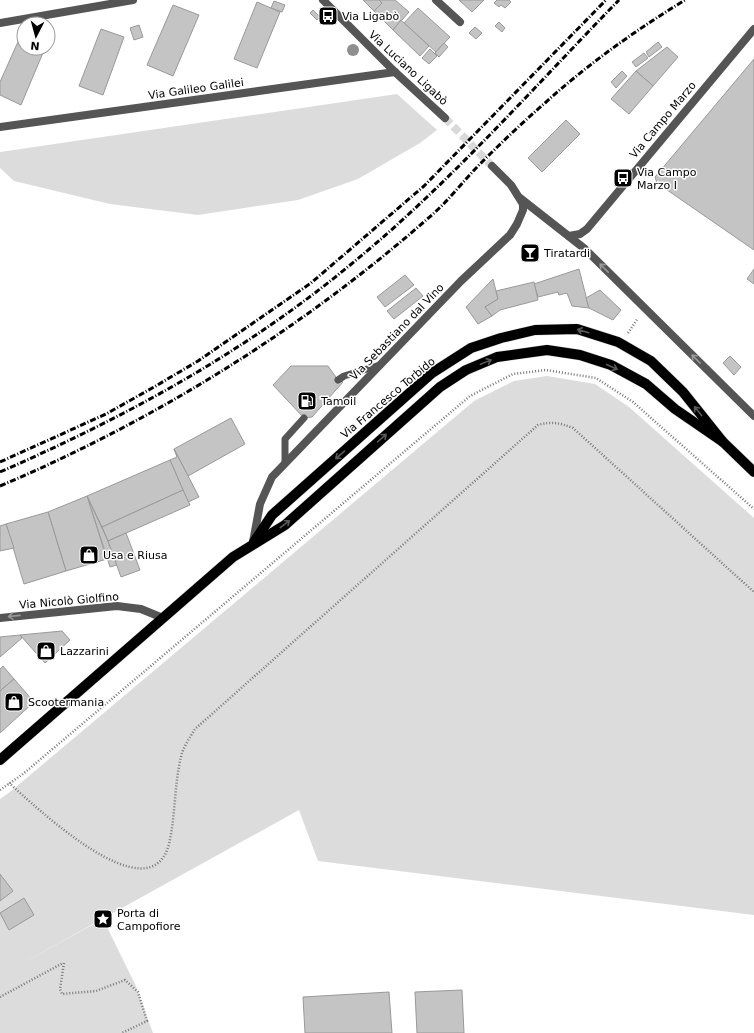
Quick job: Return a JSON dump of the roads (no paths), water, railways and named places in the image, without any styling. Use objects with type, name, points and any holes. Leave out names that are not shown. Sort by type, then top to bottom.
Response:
[{"type":"main road","name":"Via Francesco Torbido","points":[[252,545],[272,515],[432,373],[471,348],[501,338],[535,330],[577,329],[618,342],[635,351],[651,361],[682,392],[722,442]]},
{"type":"main road","name":"Via Francesco Torbido","points":[[0,760],[233,557],[285,525],[440,387],[466,370],[497,357],[547,350],[580,355],[611,365],[646,384],[675,409],[722,442],[754,472]]},
{"type":"street","points":[[0,23],[133,0]]},
{"type":"street","name":"Via Luciano Ligabò","points":[[323,0],[395,72],[445,118]]},
{"type":"street","points":[[436,0],[460,22]]},
{"type":"street","name":"Via Campo Marzo","points":[[569,236],[580,234],[587,229],[754,29]]},
{"type":"street","name":"Via Galileo Galilei","points":[[0,127],[395,72]]},
{"type":"street","points":[[492,166],[511,185],[520,198],[585,249],[754,416]]},
{"type":"street","name":"Via Sebastiano dal Vino","points":[[252,545],[260,504],[272,477],[461,281],[510,235],[522,214],[523,204],[520,198]]},
{"type":"street","name":"Via Nicolò Giolfino","points":[[0,618],[117,606],[141,608],[163,618]]},
{"type":"lane","points":[[338,380],[344,376],[380,365]]},
{"type":"lane","points":[[285,463],[285,439],[304,418]]},
{"type":"tunnel","points":[[445,118],[492,166]]},
{"type":"railway","points":[[0,462],[106,414],[154,387],[198,361],[311,283],[424,186],[606,0]]},
{"type":"railway","points":[[0,472],[48,451],[94,428],[185,379],[229,353],[314,294],[355,261],[425,199],[491,134],[619,0]]},
{"type":"railway","points":[[0,486],[59,460],[173,400],[228,367],[334,295],[433,214],[504,140],[561,89],[595,61],[631,35],[685,0]]},
{"type":"place","name":"Via Ligabò","points":[[328,16]]},
{"type":"place","name":"Via Campo Marzo I","points":[[623,178]]},
{"type":"place","name":"Tiratardi","points":[[530,253]]},
{"type":"place","name":"Tamoil","points":[[307,401]]},
{"type":"place","name":"Usa e Riusa","points":[[89,555]]},
{"type":"place","name":"Lazzarini","points":[[46,651]]},
{"type":"place","name":"Scootermania","points":[[14,702]]},
{"type":"place","name":"Porta di Campofiore","points":[[103,919]]}]
